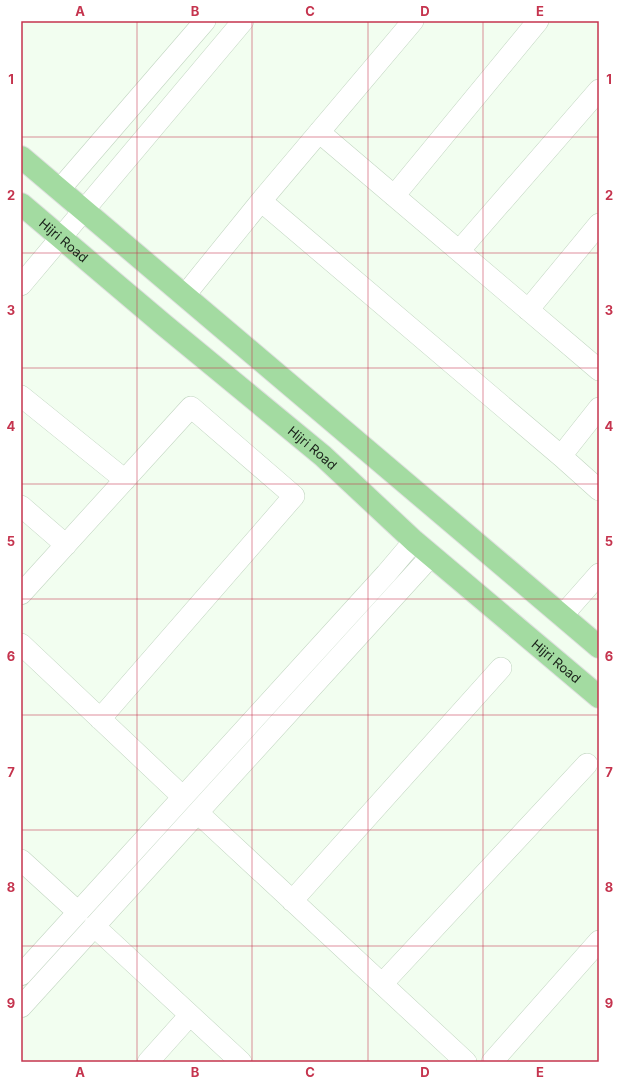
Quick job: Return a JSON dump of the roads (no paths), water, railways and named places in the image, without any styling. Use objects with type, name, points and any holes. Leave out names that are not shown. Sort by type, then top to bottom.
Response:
[{"type":"main road","points":[[21,157],[599,647]]},
{"type":"main road","name":"Hijri Road","points":[[21,204],[164,325],[323,456],[431,556],[599,697]]},
{"type":"street","points":[[60,190],[206,21]]},
{"type":"street","points":[[21,285],[243,21]]},
{"type":"street","points":[[185,295],[261,201],[413,21]]},
{"type":"street","points":[[394,196],[538,21]]},
{"type":"street","points":[[459,251],[599,90]]},
{"type":"street","points":[[319,132],[599,370]]},
{"type":"street","points":[[261,201],[599,490]]},
{"type":"street","points":[[528,310],[599,224]]},
{"type":"street","points":[[21,396],[125,480]]},
{"type":"street","points":[[21,594],[191,407],[294,496],[100,719]]},
{"type":"street","points":[[561,456],[599,408]]},
{"type":"street","points":[[21,506],[66,545]]},
{"type":"street","points":[[21,975],[386,574],[414,541]]},
{"type":"street","points":[[21,1007],[431,556]]},
{"type":"street","points":[[386,574],[401,589]]},
{"type":"street","points":[[562,616],[599,574]]},
{"type":"street","points":[[21,644],[183,797]]},
{"type":"street","points":[[292,901],[501,668]]},
{"type":"street","points":[[382,984],[587,764]]},
{"type":"street","points":[[198,813],[466,1062]]},
{"type":"street","points":[[21,860],[78,912]]},
{"type":"street","points":[[94,926],[241,1062]]},
{"type":"street","points":[[492,1062],[599,941]]},
{"type":"street","points":[[148,1062],[190,1015]]}]
